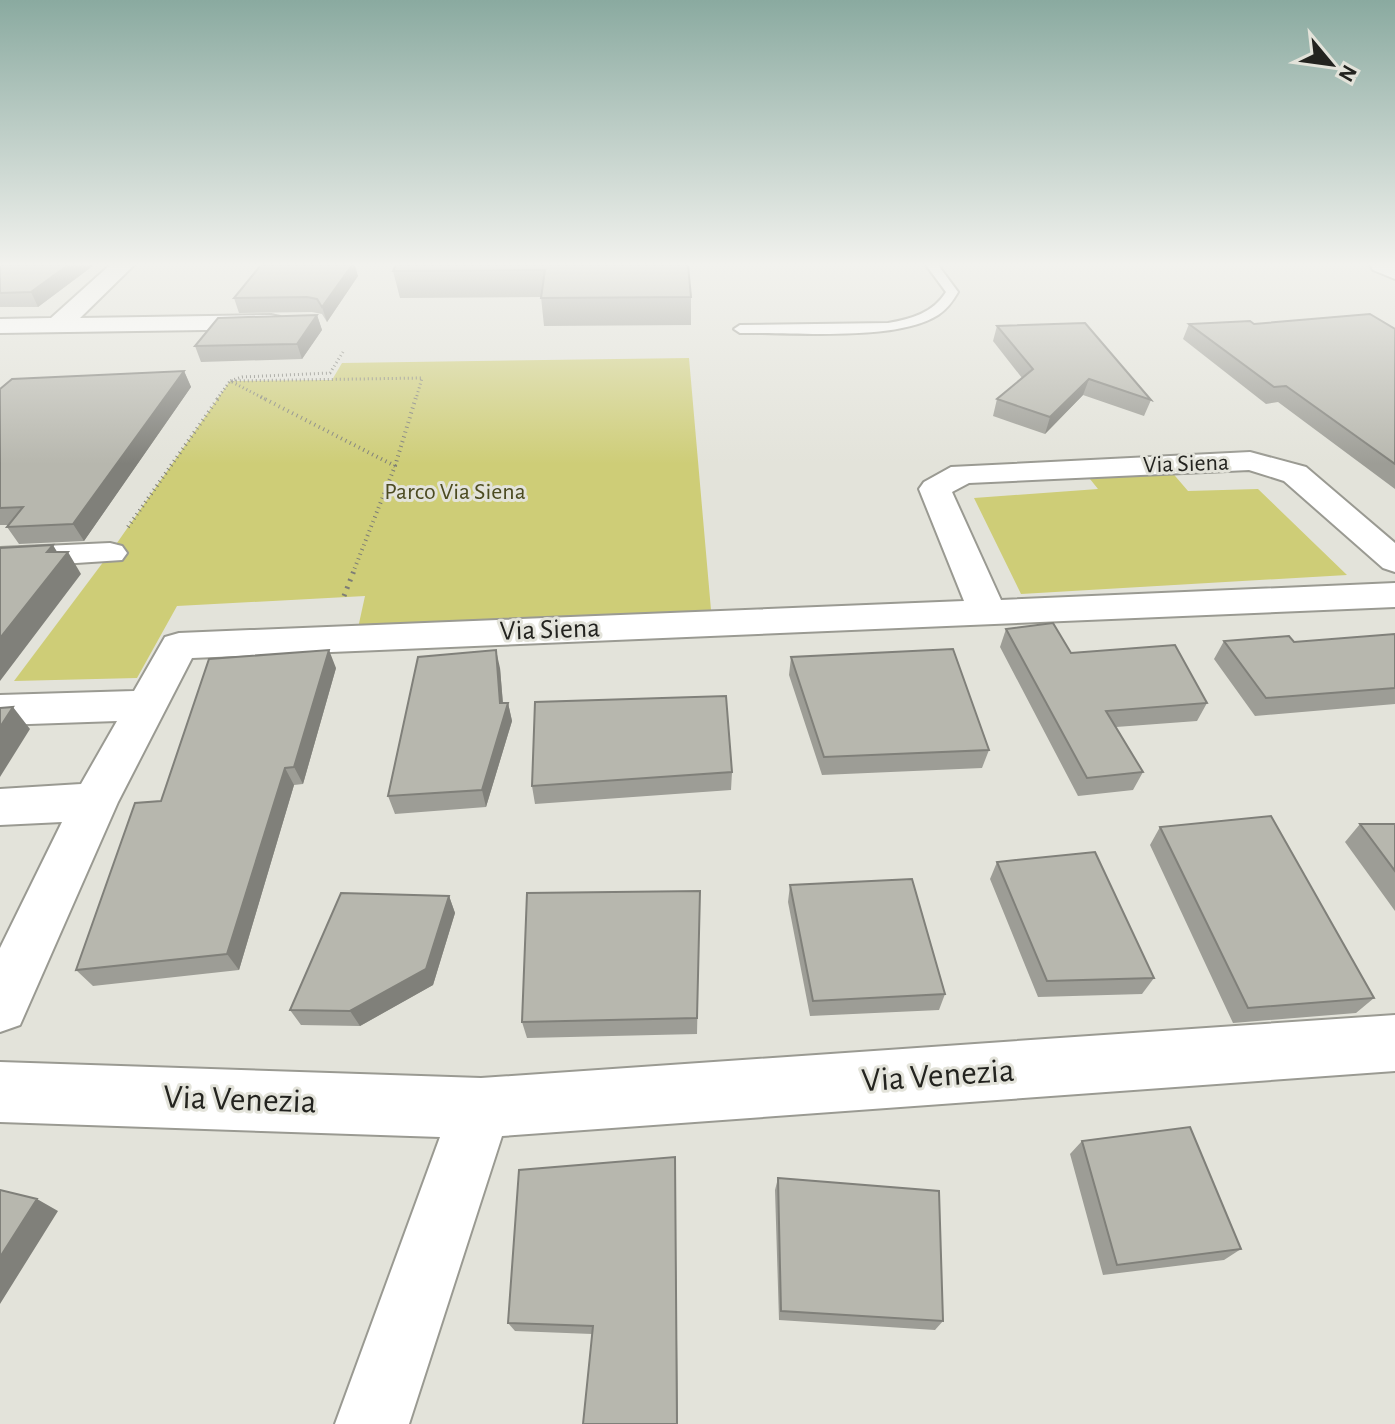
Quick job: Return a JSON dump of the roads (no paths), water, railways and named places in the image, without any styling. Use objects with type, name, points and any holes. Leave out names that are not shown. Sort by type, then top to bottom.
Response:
[{"type":"street","name":"Via Siena","points":[[987,611],[935,489],[962,474],[1250,461],[1295,474],[1395,561]]},
{"type":"street","points":[[0,558],[110,553]]},
{"type":"street","name":"Via Siena","points":[[95,802],[179,646],[1395,595]]},
{"type":"street","points":[[0,710],[148,705]]},
{"type":"street","points":[[0,807],[95,802],[0,1006]]},
{"type":"street","name":"Via Venezia","points":[[0,1092],[481,1108],[1395,1043]]},
{"type":"street","points":[[372,1424],[481,1108]]},
{"type":"park label","name":"Parco Via Siena","points":[[455,492]]}]
